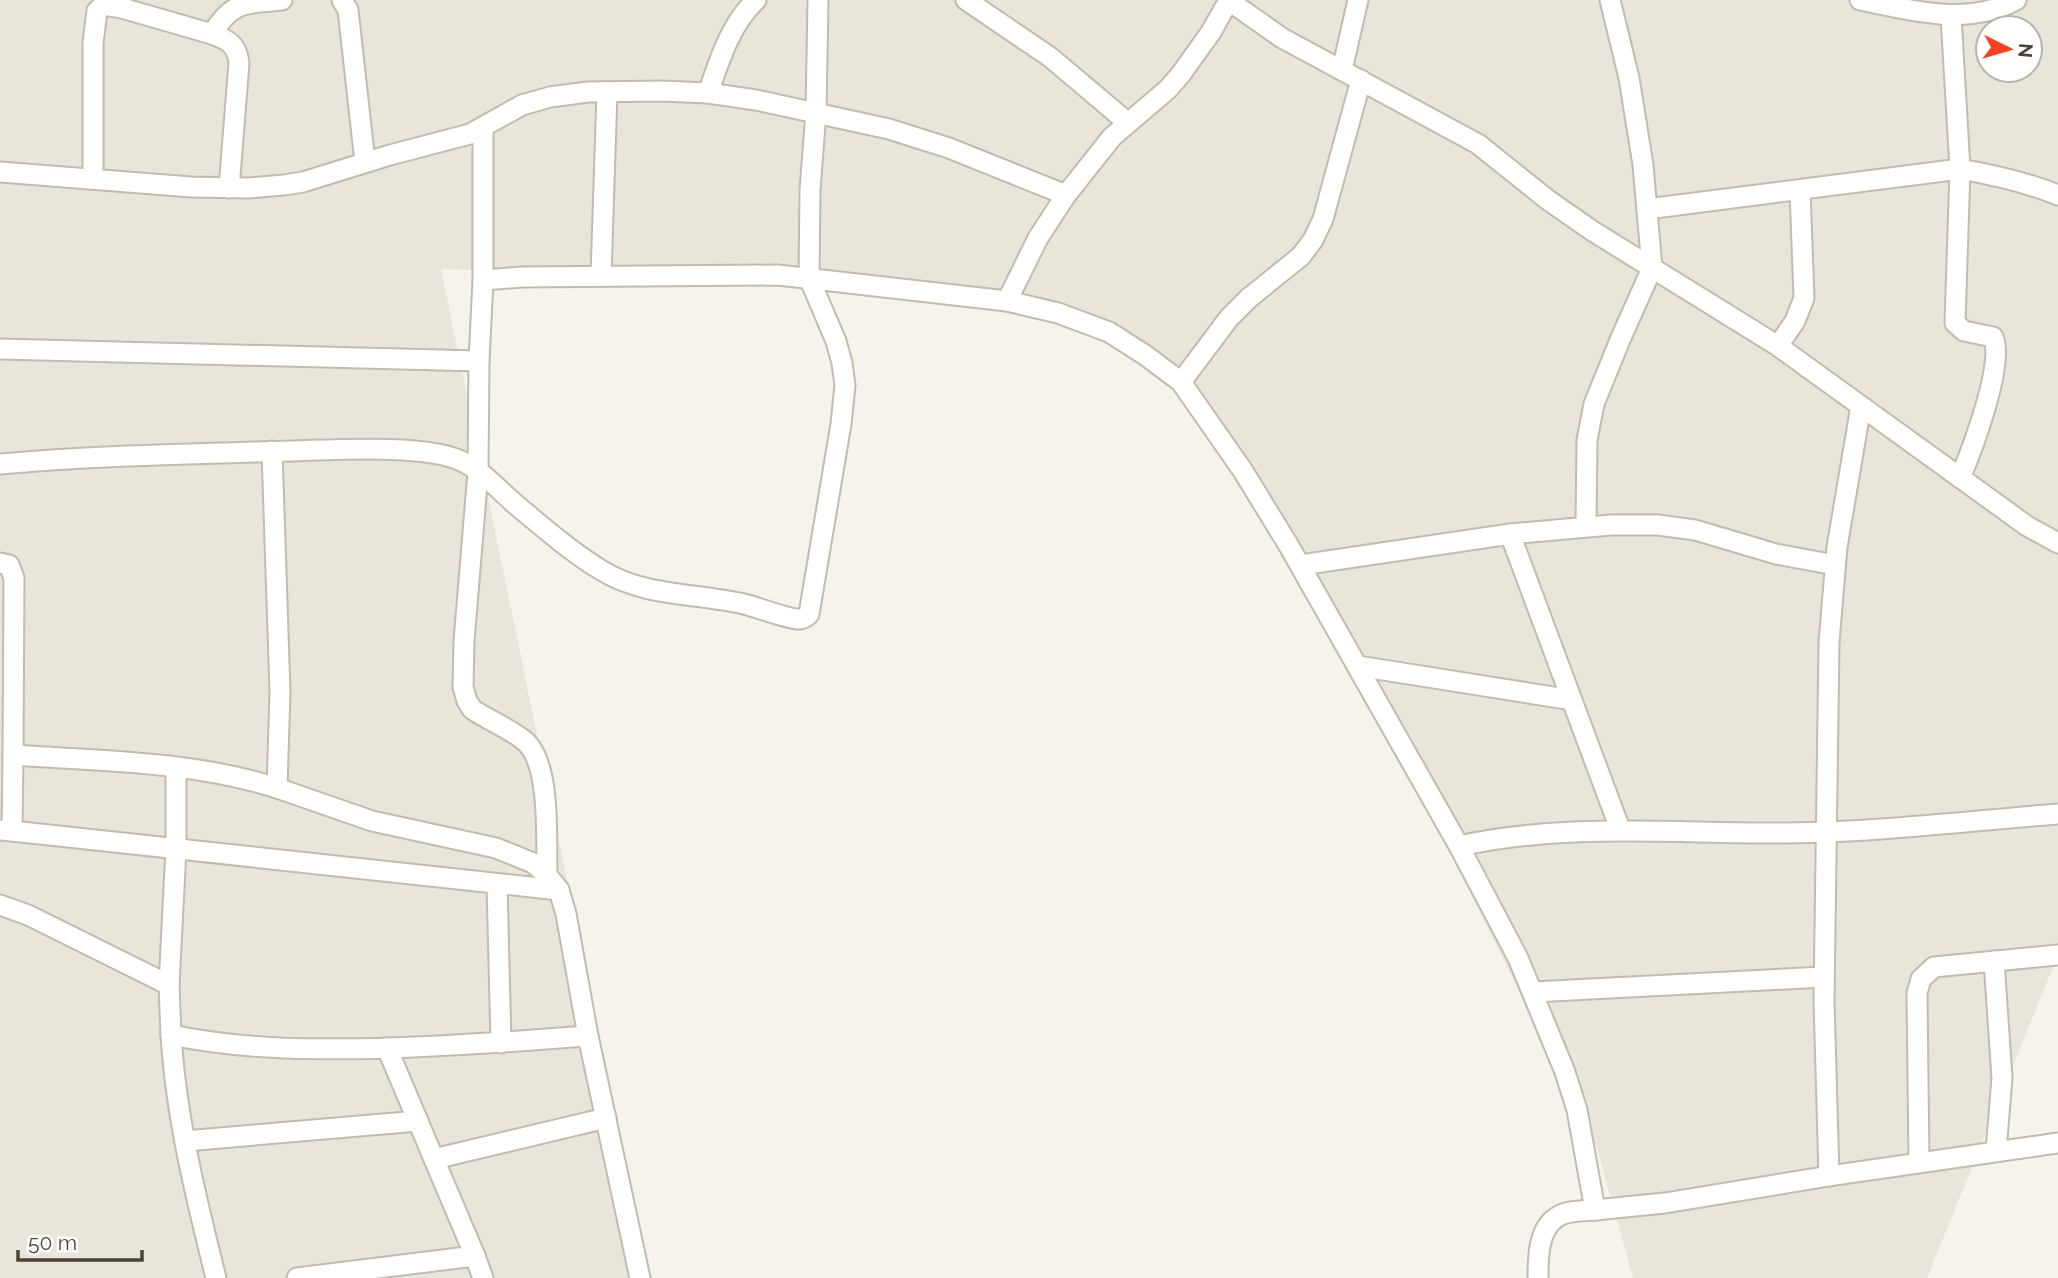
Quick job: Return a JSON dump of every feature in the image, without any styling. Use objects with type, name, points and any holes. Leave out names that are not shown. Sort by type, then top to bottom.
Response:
[{"type":"street","points":[[212,34],[230,10],[239,5],[282,0]]},
{"type":"street","points":[[342,0],[348,10],[365,162]]},
{"type":"street","points":[[708,93],[737,22],[756,0]]},
{"type":"street","points":[[0,464],[65,458],[354,449],[420,452],[458,459],[478,472],[573,550],[602,571],[627,583],[647,589],[740,603],[796,619],[806,617],[809,614],[831,488],[845,385],[836,341],[809,278],[818,0]]},
{"type":"street","points":[[966,0],[1051,57],[1127,122]]},
{"type":"street","points":[[1007,301],[1038,238],[1066,195],[1127,122],[1148,107],[1181,74],[1211,32],[1228,0],[1282,38],[1478,144],[1548,200],[1778,346],[2027,526],[2058,543]]},
{"type":"street","points":[[1342,70],[1358,0]]},
{"type":"street","points":[[1586,526],[1587,440],[1594,404],[1619,340],[1652,268],[1647,209],[1629,78],[1610,0]]},
{"type":"street","points":[[1860,0],[1951,16],[1988,11],[2017,0]]},
{"type":"street","points":[[93,179],[93,43],[96,17],[101,6],[122,4],[212,34],[229,41],[235,47],[239,63],[229,188]]},
{"type":"street","points":[[1951,16],[1960,169],[1955,323],[1964,331],[1993,337],[1996,351],[1982,419],[1960,478]]},
{"type":"street","points":[[1181,382],[1229,318],[1249,298],[1301,256],[1313,240],[1323,219],[1361,80]]},
{"type":"street","points":[[601,276],[607,92]]},
{"type":"street","points":[[0,172],[229,188],[303,182],[470,134],[522,106],[550,97],[607,92],[708,93],[816,112],[889,129],[949,148],[1066,195]]},
{"type":"street","points":[[483,128],[483,280],[478,472],[464,641],[463,687],[472,709],[518,737],[534,753],[540,772],[553,883],[571,939],[588,1036],[640,1278]]},
{"type":"street","points":[[1647,209],[1960,169],[2024,182],[2058,195]]},
{"type":"street","points":[[1778,346],[1795,321],[1804,299],[1800,190]]},
{"type":"street","points":[[483,280],[523,276],[778,275],[1007,301],[1058,313],[1109,332],[1181,382],[1242,471],[1301,565],[1460,846],[1533,992],[1565,1072],[1577,1110],[1595,1210]]},
{"type":"street","points":[[0,349],[480,361]]},
{"type":"street","points":[[1829,1176],[1824,976],[1829,642],[1835,565],[1861,406]]},
{"type":"street","points":[[272,451],[280,692],[277,788]]},
{"type":"street","points":[[1301,565],[1510,534],[1586,526],[1658,525],[1695,530],[1776,554],[1835,565]]},
{"type":"street","points":[[1510,534],[1619,829]]},
{"type":"street","points":[[0,563],[9,565],[14,578],[13,755],[6,830],[497,884],[553,883]]},
{"type":"street","points":[[1358,666],[1572,700]]},
{"type":"street","points":[[13,755],[176,768],[248,778],[372,821],[496,848],[533,863],[553,883]]},
{"type":"street","points":[[176,768],[176,849],[169,985],[174,1085],[216,1278]]},
{"type":"street","points":[[1460,846],[1501,837],[1619,829],[1826,833],[2058,814]]},
{"type":"street","points":[[497,884],[501,1043]]},
{"type":"street","points":[[0,905],[49,925],[169,985]]},
{"type":"street","points":[[1919,1162],[1917,993],[1921,979],[1934,967],[2058,955]]},
{"type":"street","points":[[1994,961],[2001,1078],[1996,1152]]},
{"type":"street","points":[[1533,992],[1824,976]]},
{"type":"street","points":[[171,1035],[248,1047],[387,1048],[588,1036]]},
{"type":"street","points":[[387,1048],[483,1278]]},
{"type":"street","points":[[434,1159],[606,1118]]},
{"type":"street","points":[[185,1141],[418,1121]]},
{"type":"street","points":[[1538,1278],[1543,1233],[1556,1217],[1571,1212],[1665,1203],[1919,1162],[2058,1143]]},
{"type":"street","points":[[310,1277],[475,1256]]},
{"type":"shaded area","points":[[0,0],[2058,0],[2058,955],[1927,1278],[1633,1278],[1597,1148],[1300,551],[1130,333],[828,283],[441,269],[649,1278],[0,1278]]}]
